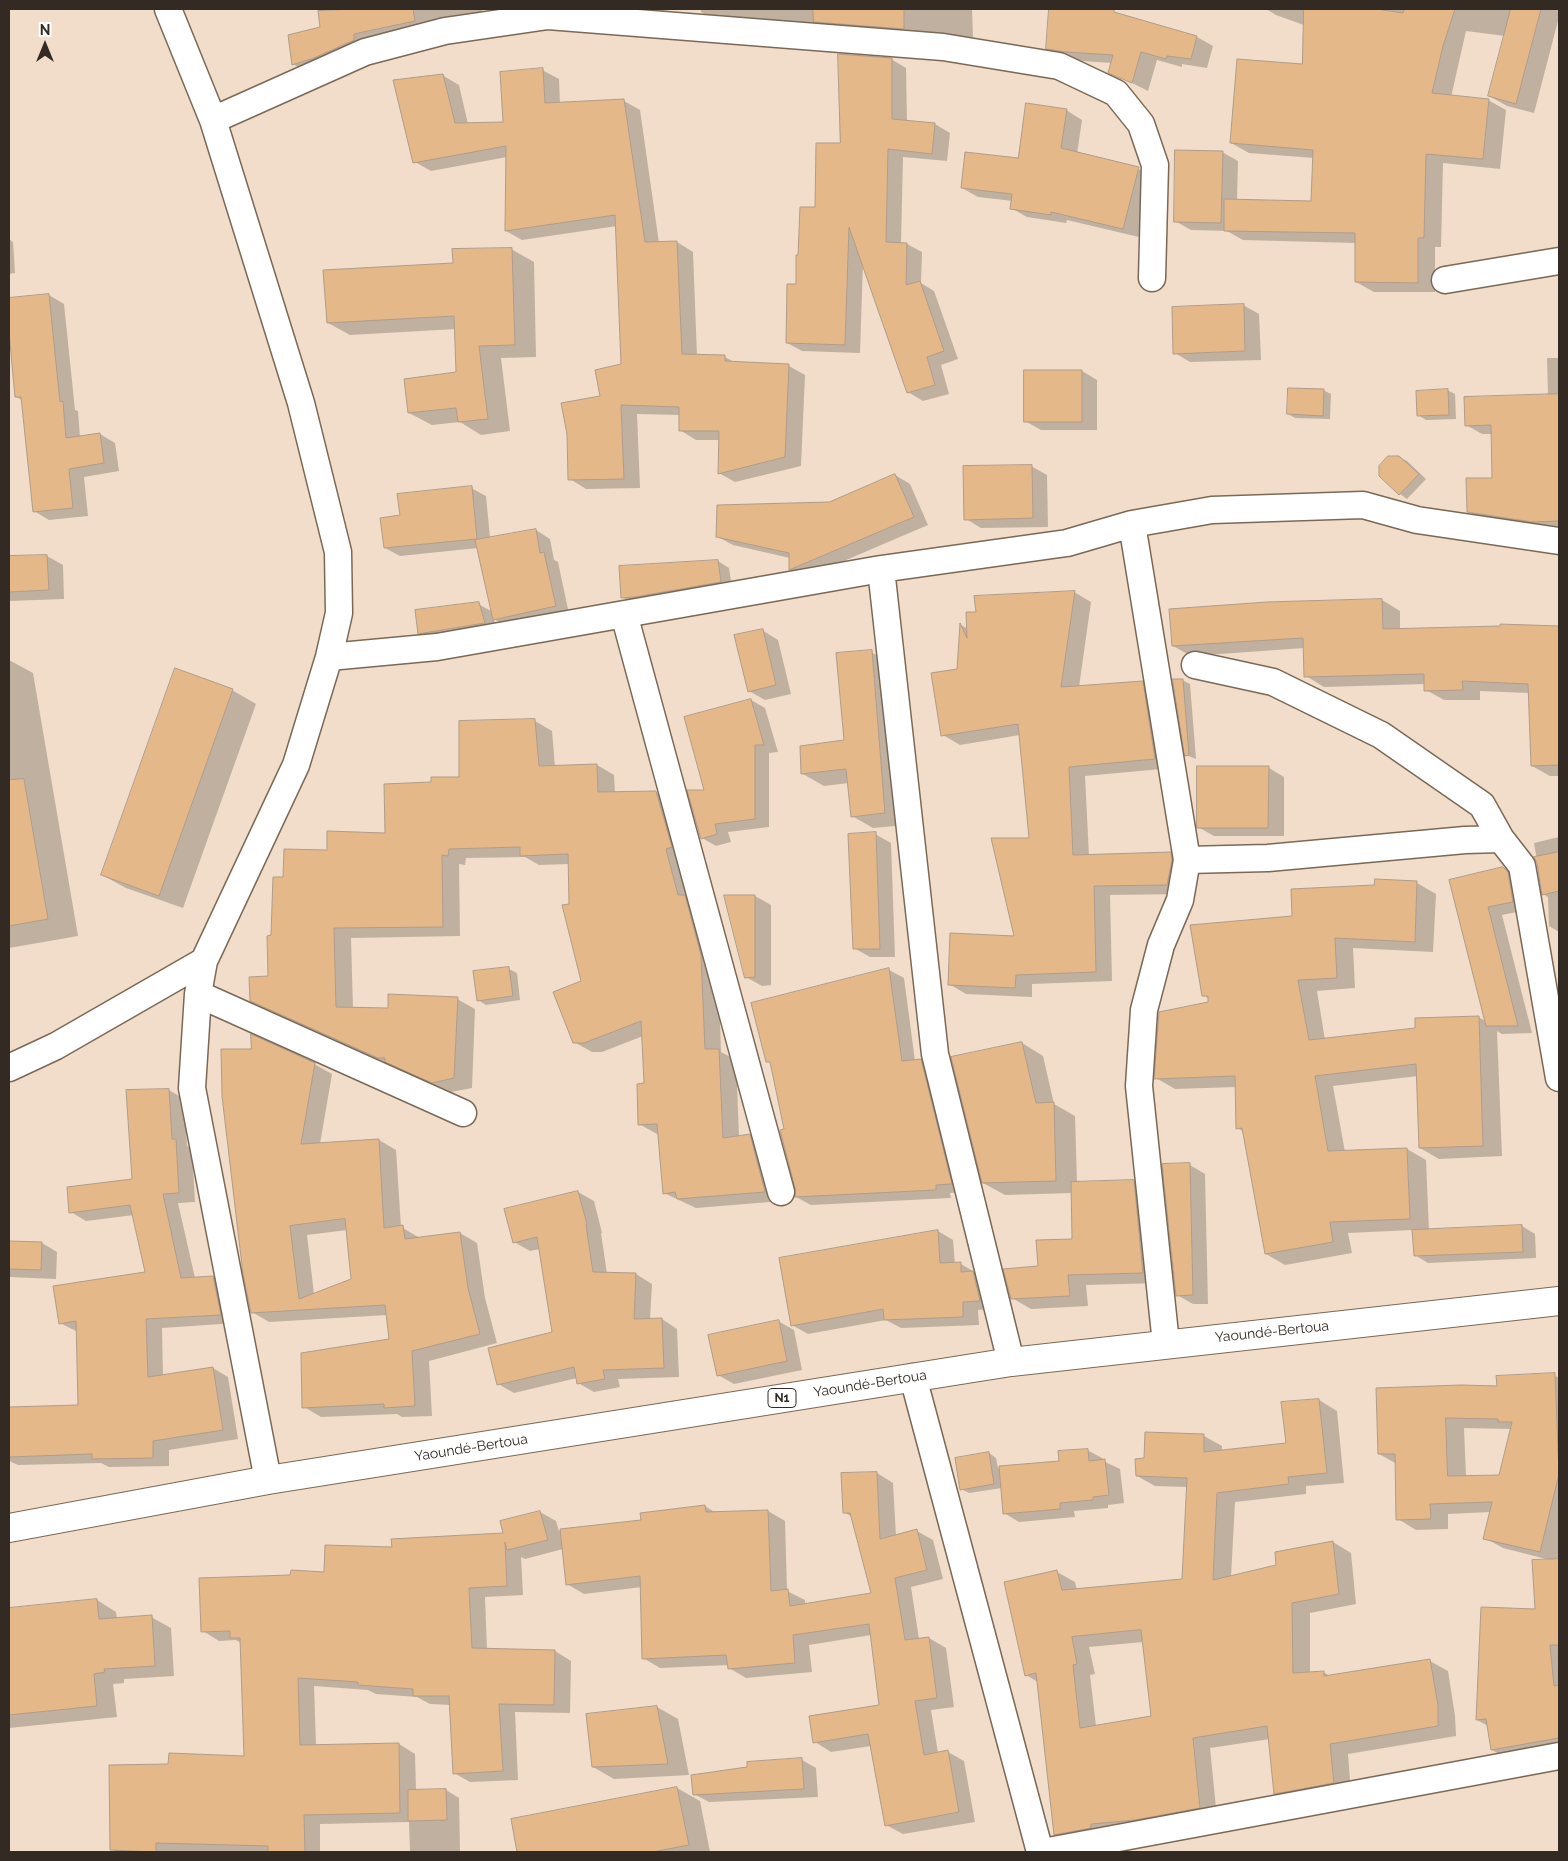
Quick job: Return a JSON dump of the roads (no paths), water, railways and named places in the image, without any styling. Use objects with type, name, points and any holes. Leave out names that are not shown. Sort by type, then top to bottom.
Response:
[{"type":"highway","name":"Yaoundé-Bertoua","points":[[9,1528],[268,1480],[1011,1362],[1559,1302]]},
{"type":"street","points":[[168,9],[213,120],[301,403],[338,552],[339,613],[329,657],[296,765],[204,961],[198,994],[192,1088],[268,1480]]},
{"type":"street","points":[[213,120],[366,52],[445,31],[547,13],[943,47],[1059,66],[1116,93],[1141,124],[1155,165],[1152,278]]},
{"type":"street","points":[[1446,280],[1559,261]]},
{"type":"street","points":[[329,657],[438,647],[881,569],[1067,543],[1132,524],[1212,510],[1363,505],[1417,520],[1559,541]]},
{"type":"street","points":[[1132,524],[1187,860],[1180,900],[1161,945],[1144,1010],[1139,1086],[1166,1344]]},
{"type":"street","points":[[881,569],[935,1054],[1011,1362]]},
{"type":"street","points":[[624,614],[782,1192]]},
{"type":"street","points":[[1195,665],[1274,682],[1381,735],[1482,805],[1502,839],[1522,866],[1559,1078]]},
{"type":"street","points":[[1187,860],[1268,858],[1465,840],[1502,839]]},
{"type":"street","points":[[9,1068],[56,1046],[204,961]]},
{"type":"street","points":[[198,994],[463,1113]]},
{"type":"street","points":[[914,1377],[1041,1852],[1559,1756]]}]
